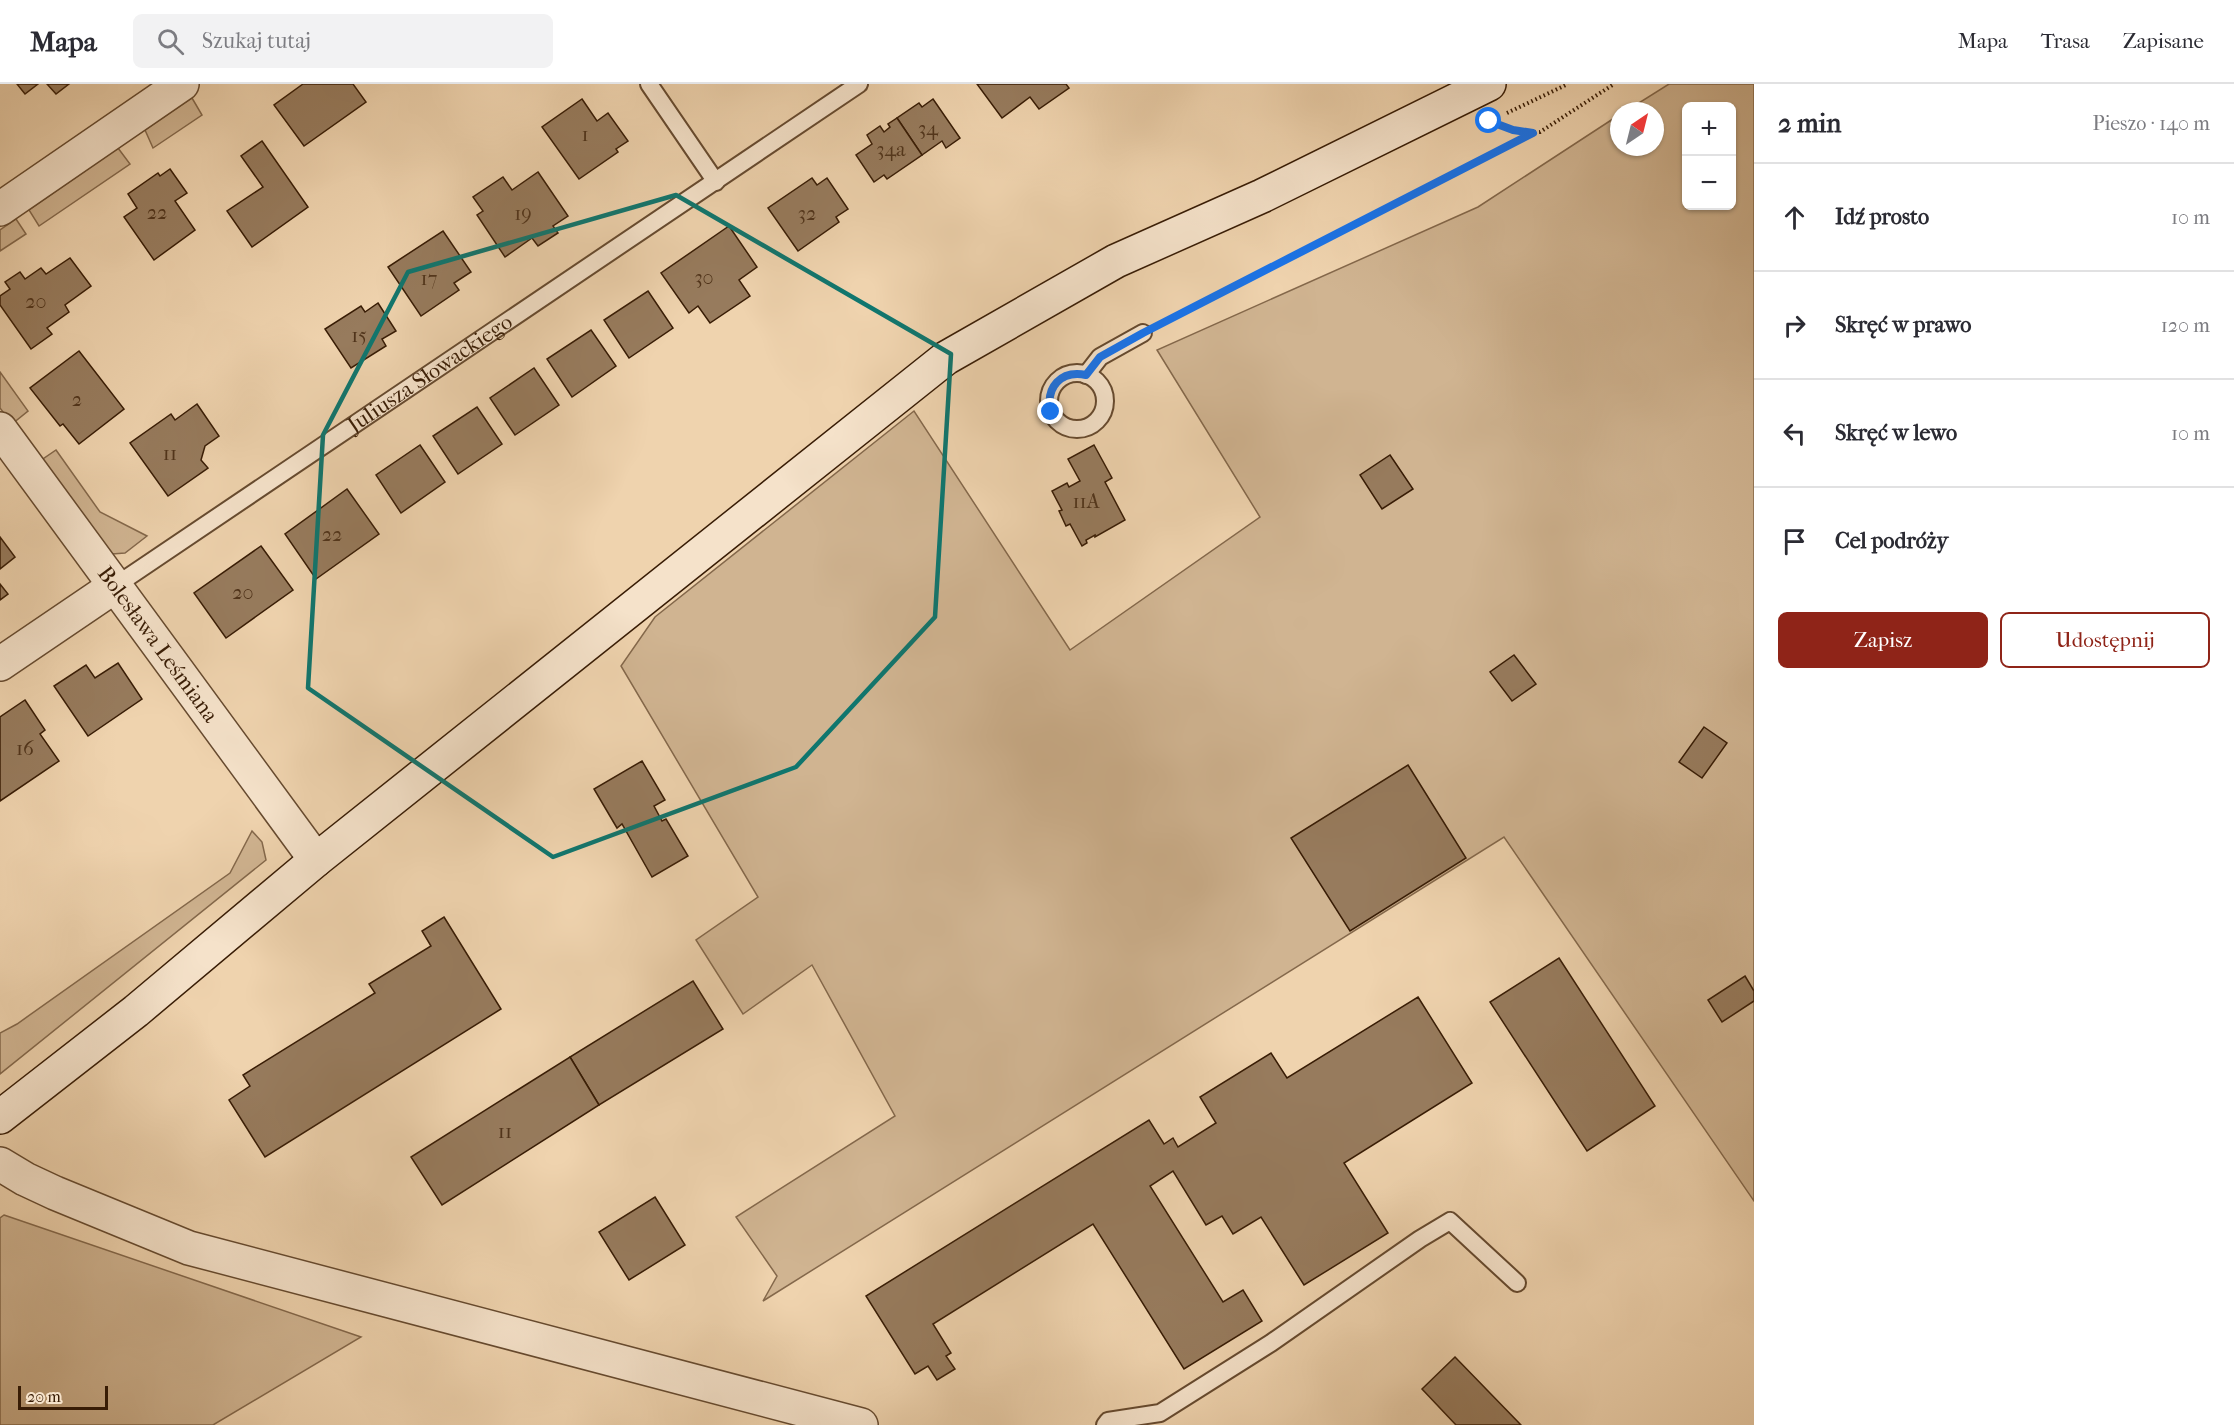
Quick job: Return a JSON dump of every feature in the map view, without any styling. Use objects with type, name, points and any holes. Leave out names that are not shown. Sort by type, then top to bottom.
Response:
[{"type":"street","points":[[0,209],[182,84]]},
{"type":"street","points":[[0,1117],[136,1011],[316,860],[946,358],[1116,261],[1262,196],[1489,84]]},
{"type":"street","name":"Bolesława Leśmiana","points":[[0,429],[316,860]]},
{"type":"street","name":"Juliusza Słowackiego","points":[[0,664],[115,586]]},
{"type":"street","points":[[0,1164],[55,1193],[189,1248],[851,1424]]},
{"type":"lane","points":[[649,84],[716,182]]},
{"type":"lane","name":"Juliusza Słowackiego","points":[[115,586],[859,84]]},
{"type":"lane","points":[[1086,375],[1100,357],[1143,333]]},
{"type":"lane","points":[[1105,1425],[1108,1421],[1160,1413],[1271,1343],[1420,1239],[1450,1221],[1517,1283]]},
{"type":"path","points":[[1478,126],[1568,84]]},
{"type":"path","points":[[1143,333],[1533,133],[1547,128],[1614,84]]},
{"type":"path","points":[[1448,105],[1513,130],[1533,133]]},
{"type":"highlighted area","points":[[676,195],[951,354],[935,617],[796,767],[553,857],[308,688],[323,435],[408,272]]},
{"type":"shaded area","points":[[1669,84],[1754,84],[1754,1201],[1504,837],[763,1301],[777,1276],[736,1217],[895,1116],[812,965],[743,1014],[696,940],[758,897],[621,666],[655,617],[914,411],[1070,650],[1260,517],[1157,350],[1478,207],[1610,121],[1610,156],[1664,156],[1664,102],[1640,102]]},
{"type":"shaded area","points":[[192,98],[202,115],[153,148],[145,130]]},
{"type":"shaded area","points":[[118,148],[130,164],[39,226],[29,210]]},
{"type":"shaded area","points":[[16,219],[26,234],[0,251],[0,230]]},
{"type":"shaded area","points":[[0,372],[28,411],[12,424],[0,408]]},
{"type":"shaded area","points":[[56,450],[100,512],[147,536],[125,553],[112,554],[40,461]]},
{"type":"shaded area","points":[[252,831],[262,842],[266,860],[0,1074],[0,1033],[17,1024],[230,873]]},
{"type":"shaded area","points":[[4,1215],[361,1337],[213,1425],[0,1425],[0,1218]]},
{"type":"building","points":[[17,84],[38,84],[25,94]]},
{"type":"building","points":[[47,84],[69,84],[56,94]]},
{"type":"building","points":[[303,84],[353,84],[366,102],[304,146],[274,105]]},
{"type":"building","points":[[977,84],[1066,84],[1069,88],[1039,109],[1030,97],[1002,118]]},
{"type":"building","points":[[582,99],[597,121],[608,113],[628,141],[616,149],[618,152],[579,179],[542,127]]},
{"type":"building","points":[[933,99],[960,138],[946,148],[942,141],[922,155],[897,118],[919,103],[922,107]]},
{"type":"building","points":[[897,118],[922,155],[887,179],[884,175],[874,182],[856,155],[872,144],[867,135],[880,126],[884,132],[890,127],[888,124]]},
{"type":"building","points":[[262,141],[308,207],[252,247],[227,211],[263,187],[241,156]]},
{"type":"building","points":[[170,169],[187,193],[175,201],[195,230],[154,260],[124,217],[137,208],[128,194],[158,173],[160,176]]},
{"type":"building","points":[[538,172],[568,216],[553,226],[558,233],[538,246],[532,238],[505,257],[477,215],[483,211],[473,197],[503,177],[512,190]]},
{"type":"building","points":[[812,178],[817,185],[827,178],[848,209],[836,217],[839,222],[798,251],[768,208]]},
{"type":"building","points":[[729,226],[757,267],[739,280],[750,296],[710,323],[698,306],[689,313],[661,273]]},
{"type":"building","points":[[443,231],[471,272],[454,283],[459,290],[421,316],[388,267]]},
{"type":"building","points":[[70,258],[91,286],[65,305],[69,312],[47,328],[52,334],[31,349],[0,305],[0,296],[10,289],[5,282],[20,272],[25,279],[41,268],[46,274]]},
{"type":"building","points":[[648,291],[673,328],[629,358],[604,320]]},
{"type":"building","points":[[378,303],[396,331],[382,339],[386,346],[351,368],[325,329],[361,306],[365,312]]},
{"type":"building","points":[[591,330],[616,366],[572,397],[547,359]]},
{"type":"building","points":[[79,351],[124,409],[79,444],[63,424],[60,426],[30,388]]},
{"type":"building","points":[[534,368],[559,405],[515,435],[490,398]]},
{"type":"building","points":[[197,404],[219,436],[205,446],[201,460],[208,468],[168,496],[130,443],[171,414],[175,420]]},
{"type":"building","points":[[477,407],[502,444],[458,474],[433,436]]},
{"type":"building","points":[[420,445],[445,482],[401,513],[376,475]]},
{"type":"building","points":[[1094,445],[1112,478],[1105,482],[1125,520],[1086,540],[1087,543],[1082,546],[1070,524],[1066,526],[1059,511],[1062,510],[1052,491],[1067,483],[1069,487],[1080,481],[1068,459]]},
{"type":"building","points":[[1390,455],[1413,489],[1382,509],[1360,475]]},
{"type":"building","points":[[347,489],[379,534],[316,579],[285,534]]},
{"type":"building","points":[[0,537],[15,557],[0,569]]},
{"type":"building","points":[[261,546],[293,590],[226,638],[194,593]]},
{"type":"building","points":[[0,584],[8,594],[0,600]]},
{"type":"building","points":[[1514,655],[1536,684],[1512,701],[1490,672]]},
{"type":"building","points":[[118,663],[142,699],[88,736],[54,686],[86,665],[95,678]]},
{"type":"building","points":[[25,700],[45,730],[40,734],[59,761],[0,801],[0,717]]},
{"type":"building","points":[[1704,727],[1727,743],[1702,778],[1679,762]]},
{"type":"building","points":[[642,761],[665,800],[654,806],[662,821],[666,819],[688,856],[652,877],[622,824],[617,828],[594,789]]},
{"type":"building","points":[[1408,765],[1466,858],[1350,931],[1291,838]]},
{"type":"building","points":[[444,917],[501,1009],[265,1157],[229,1100],[250,1086],[243,1075],[375,993],[369,984],[431,946],[422,931]]},
{"type":"building","points":[[1559,958],[1655,1106],[1587,1151],[1490,1002]]},
{"type":"building","points":[[1745,976],[1754,991],[1754,1001],[1722,1022],[1708,1000]]},
{"type":"building","points":[[693,981],[723,1029],[599,1105],[570,1057]]},
{"type":"building","points":[[1418,997],[1472,1083],[1344,1163],[1388,1233],[1304,1285],[1261,1217],[1233,1234],[1222,1216],[1206,1225],[1173,1171],[1150,1186],[1223,1302],[1243,1290],[1262,1321],[1184,1369],[1093,1224],[933,1324],[951,1353],[946,1356],[955,1369],[937,1380],[928,1366],[915,1374],[866,1296],[1149,1120],[1164,1144],[1173,1138],[1178,1147],[1216,1123],[1200,1097],[1271,1053],[1287,1078]]},
{"type":"building","points":[[570,1057],[599,1105],[442,1205],[411,1157]]},
{"type":"building","points":[[655,1197],[685,1245],[629,1280],[599,1232]]},
{"type":"building","points":[[1455,1357],[1521,1425],[1456,1425],[1422,1389]]},
{"type":"route","points":[[1051,412],[1048,403],[1049,394],[1059,379],[1067,374],[1086,375],[1100,357],[1143,333],[1533,133],[1523,133],[1489,121]]}]
